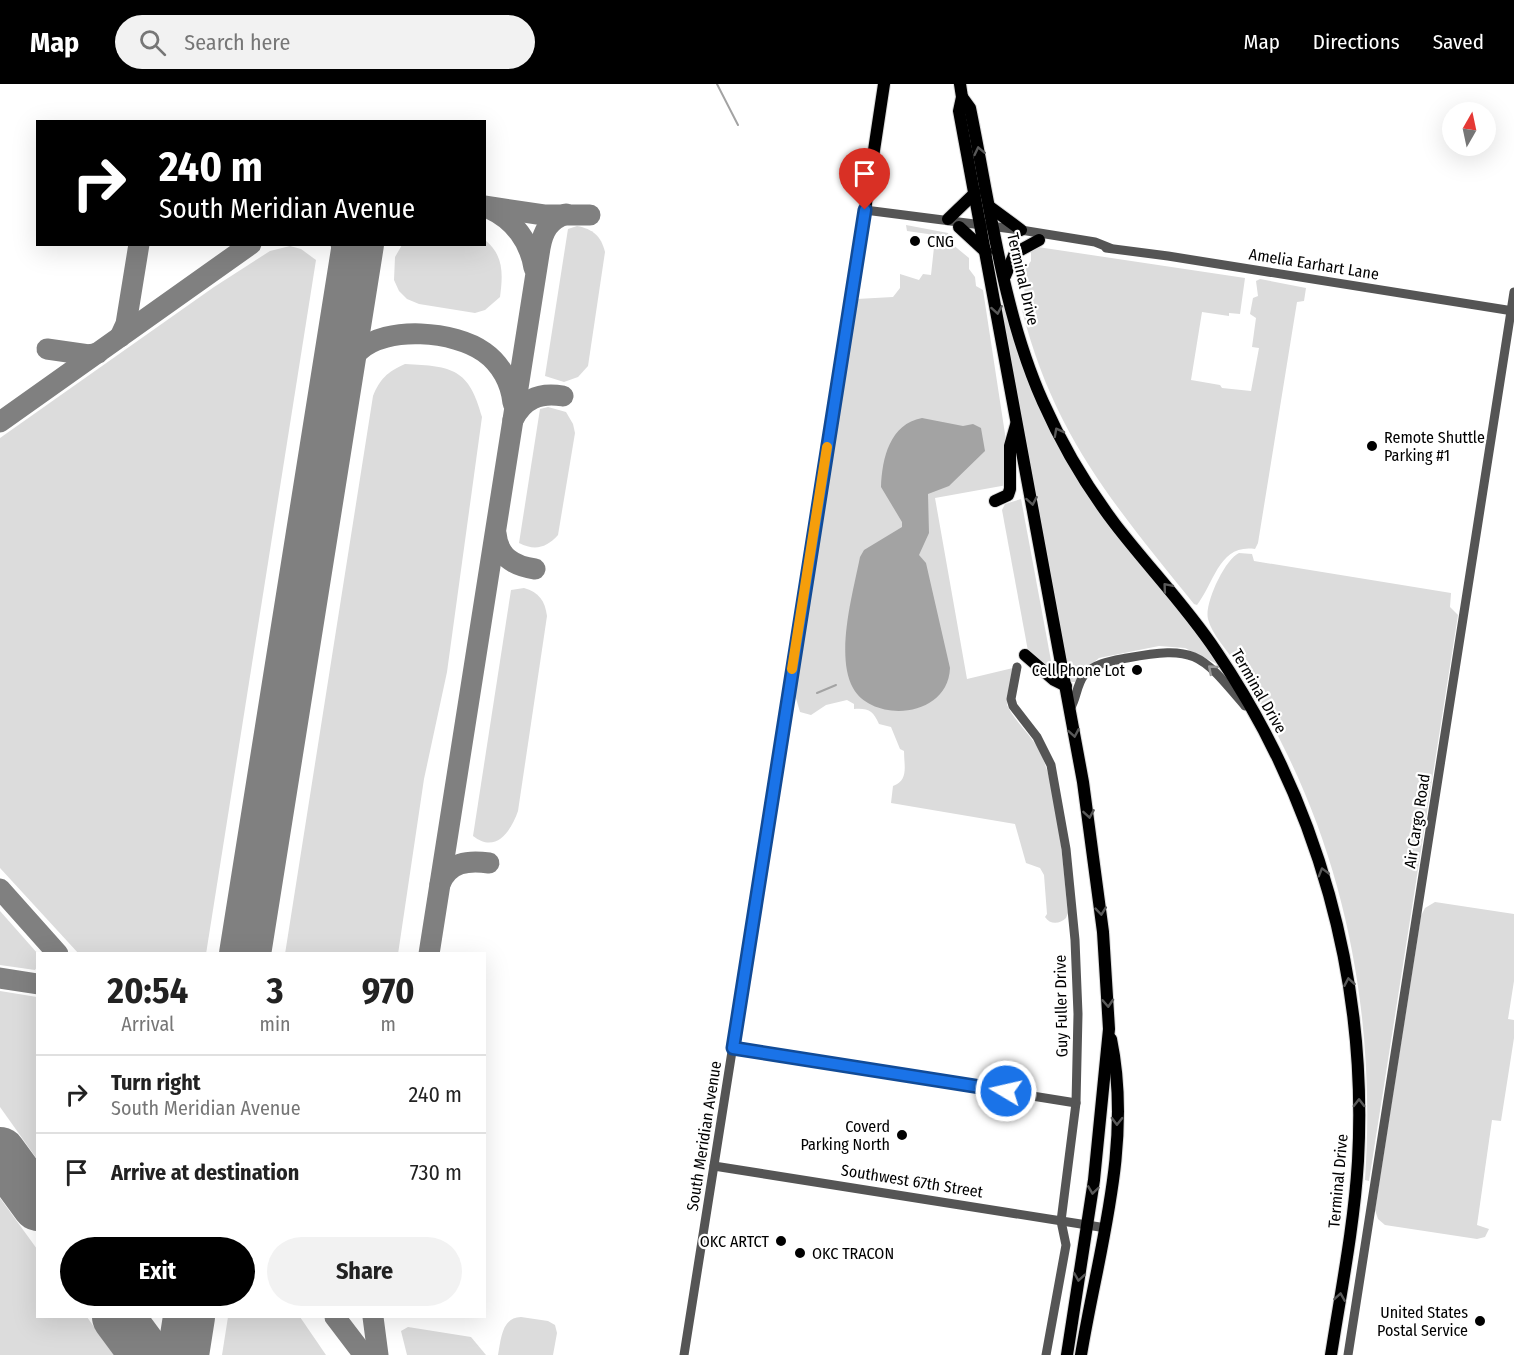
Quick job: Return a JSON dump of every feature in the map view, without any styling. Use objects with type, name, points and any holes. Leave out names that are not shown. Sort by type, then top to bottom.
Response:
[{"type":"main road","points":[[865,210],[884,84]]},
{"type":"main road","name":"Terminal Drive","points":[[961,90],[959,111],[975,193],[1005,276],[1031,372],[1069,453],[1114,522],[1204,633],[1264,728],[1302,807],[1323,869],[1344,955],[1356,1036],[1359,1094],[1358,1164],[1331,1355]]},
{"type":"main road","name":"Terminal Drive","points":[[961,90],[970,108],[990,207],[986,252],[1066,686],[1096,872],[1109,1029],[1088,1225],[1067,1355]]},
{"type":"main road","points":[[948,219],[975,193]]},
{"type":"main road","points":[[990,207],[1021,230]]},
{"type":"main road","points":[[959,227],[986,252]]},
{"type":"main road","points":[[1005,276],[1015,253],[1039,240]]},
{"type":"main road","points":[[995,501],[1008,495],[1010,489],[1010,446],[1017,421]]},
{"type":"main road","points":[[1025,655],[1054,680],[1066,686]]},
{"type":"main road","points":[[1081,1355],[1113,1180],[1117,1113],[1116,1062],[1109,1029]]},
{"type":"main road","points":[[1071,1330],[1085,1332]]},
{"type":"street","name":"Amelia Earhart Lane","points":[[865,210],[921,218],[959,227],[1021,230],[1095,242],[1110,248]]},
{"type":"street","name":"South Meridian Avenue","points":[[684,1355],[865,210]]},
{"type":"street","name":"Amelia Earhart Lane","points":[[921,218],[948,219],[1039,240],[1110,248],[1512,311]]},
{"type":"street","name":"Air Cargo Road","points":[[1348,1355],[1514,292]]},
{"type":"street","points":[[1070,709],[1076,699],[1079,683],[1097,666],[1164,651],[1186,653],[1214,669],[1264,728]]},
{"type":"street","name":"Guy Fuller Drive","points":[[1017,667],[1011,699],[1023,722],[1041,744],[1051,765],[1066,849],[1075,950],[1076,1102],[1061,1221],[1066,1245],[1046,1355]]},
{"type":"street","points":[[733,1048],[1076,1102]]},
{"type":"street","name":"Southwest 67th Street","points":[[714,1166],[1106,1228]]},
{"type":"shaded area","points":[[906,225],[948,233],[952,244],[969,258],[969,269],[975,277],[976,286],[983,290],[1005,434],[1007,485],[935,498],[967,679],[1013,668],[1007,705],[1038,748],[1047,771],[1056,810],[1068,913],[1064,920],[1058,922],[1052,922],[1045,917],[1047,914],[1044,875],[1040,868],[1026,863],[1015,824],[891,803],[893,786],[904,776],[905,767],[904,751],[900,749],[891,727],[879,724],[870,711],[854,709],[854,704],[847,700],[826,705],[811,715],[800,712],[795,695],[857,299],[893,297],[900,288],[900,274],[919,280],[923,274],[931,275],[935,238],[928,234],[907,231]]},
{"type":"shaded area","points":[[577,226],[596,234],[605,252],[588,366],[578,377],[564,382],[545,376],[568,229]]},
{"type":"shaded area","points":[[486,241],[496,252],[501,266],[500,297],[485,310],[475,313],[419,304],[407,299],[399,291],[394,280],[395,257],[401,246],[486,246]]},
{"type":"shaded area","points":[[290,246],[301,249],[316,260],[206,952],[77,952],[0,868],[0,438],[214,287],[270,251]]},
{"type":"shaded area","points":[[1031,246],[1245,278],[1240,314],[1229,313],[1229,316],[1202,312],[1191,380],[1220,385],[1222,388],[1251,391],[1259,348],[1252,347],[1256,318],[1250,314],[1253,298],[1258,296],[1256,281],[1260,279],[1306,288],[1304,301],[1297,302],[1258,543],[1255,549],[1233,552],[1226,558],[1197,605],[1138,534],[1090,468],[1051,395],[1035,355],[1022,310],[1027,302],[1021,275],[1031,261]]},
{"type":"shaded area","points":[[1000,306],[1004,306],[1009,312],[1045,417],[1161,586],[1219,662],[1217,664],[1185,648],[1159,646],[1099,658],[1081,673],[1075,682],[1069,682]]},
{"type":"shaded area","points":[[405,364],[435,366],[457,373],[471,389],[482,417],[447,672],[424,779],[398,952],[285,952],[373,396],[378,385],[393,370]]},
{"type":"shaded area","points":[[548,407],[566,412],[575,433],[558,535],[545,545],[530,547],[519,543],[540,409]]},
{"type":"shaded area","points":[[922,418],[963,426],[973,424],[981,428],[985,451],[949,486],[928,494],[929,533],[919,555],[926,563],[950,668],[946,685],[937,698],[923,706],[908,710],[892,710],[876,707],[863,699],[853,688],[848,674],[845,642],[860,557],[864,550],[902,527],[902,522],[881,487],[886,454],[895,435],[902,427]]},
{"type":"shaded area","points":[[1021,499],[1052,666],[1050,669],[1028,651],[1002,510],[1005,504]]},
{"type":"shaded area","points":[[1239,553],[1252,554],[1254,561],[1451,593],[1450,607],[1458,615],[1369,1181],[1365,1180],[1367,1125],[1362,1016],[1343,910],[1328,857],[1310,806],[1282,744],[1251,687],[1217,637],[1208,619],[1212,593],[1228,564]]},
{"type":"shaded area","points":[[524,588],[534,592],[540,598],[547,616],[518,811],[502,838],[489,842],[481,841],[473,836],[511,590]]},
{"type":"shaded area","points":[[1435,902],[1514,914],[1514,981],[1508,1019],[1514,1020],[1514,1038],[1501,1121],[1492,1120],[1477,1225],[1489,1229],[1485,1237],[1477,1239],[1385,1225],[1378,1219],[1375,1210],[1421,916],[1425,908]]},
{"type":"shaded area","points":[[0,911],[36,952],[35,970],[0,965]]},
{"type":"shaded area","points":[[0,991],[36,997],[36,1158],[0,1107]]},
{"type":"shaded area","points":[[0,1198],[36,1248],[36,1318],[88,1318],[114,1355],[0,1355]]},
{"type":"shaded area","points":[[228,1318],[301,1318],[326,1355],[222,1355]]},
{"type":"shaded area","points":[[515,1318],[548,1321],[555,1325],[557,1333],[553,1355],[498,1355],[506,1325]]},
{"type":"shaded area","points":[[408,1327],[471,1337],[486,1355],[407,1355],[401,1331]]},
{"type":"waterway","points":[[717,84],[738,125]]},
{"type":"waterway","points":[[817,693],[836,685]]},
{"type":"taxiway","points":[[486,206],[544,215],[590,215]]},
{"type":"taxiway","points":[[490,209],[506,219],[520,233],[529,249],[534,268]]},
{"type":"taxiway","points":[[429,952],[540,248],[548,227],[555,219],[566,214]]},
{"type":"taxiway","points":[[120,337],[126,324],[139,246]]},
{"type":"taxiway","points":[[0,422],[248,246]]},
{"type":"taxiway","points":[[342,246],[352,282]]},
{"type":"taxiway","points":[[330,418],[340,382],[347,366],[359,351],[386,337],[403,334],[456,339],[484,352],[504,374],[513,403]]},
{"type":"taxiway","points":[[47,349],[89,355],[98,353]]},
{"type":"taxiway","points":[[513,420],[522,407],[533,399],[547,395],[563,396]]},
{"type":"taxiway","points":[[496,533],[500,548],[508,559],[535,569]]},
{"type":"taxiway","points":[[440,884],[448,871],[460,864],[489,863]]},
{"type":"taxiway","points":[[0,889],[56,952]]},
{"type":"taxiway","points":[[0,978],[36,984]]},
{"type":"taxiway","points":[[336,1318],[364,1355]]},
{"type":"taxiway","points":[[373,1318],[378,1355]]},
{"type":"runway","points":[[245,952],[358,246]]},
{"type":"runway","points":[[0,1153],[36,1202]]},
{"type":"runway","points":[[119,1318],[146,1355]]},
{"type":"runway","points":[[183,1355],[189,1318]]},
{"type":"slow traffic","points":[[792,669],[827,447]]},
{"type":"place","name":"CNG","points":[[915,241]]},
{"type":"place","name":"Remote Shuttle Parking #1","points":[[1372,446]]},
{"type":"place","name":"Cell Phone Lot","points":[[1137,670]]},
{"type":"place","name":"Coverd Parking North","points":[[902,1135]]},
{"type":"place","name":"OKC ARTCT","points":[[781,1241]]},
{"type":"place","name":"OKC TRACON","points":[[800,1253]]},
{"type":"place","name":"United States Postal Service","points":[[1480,1321]]},
{"type":"route","points":[[865,210],[733,1048],[1006,1091]]}]
